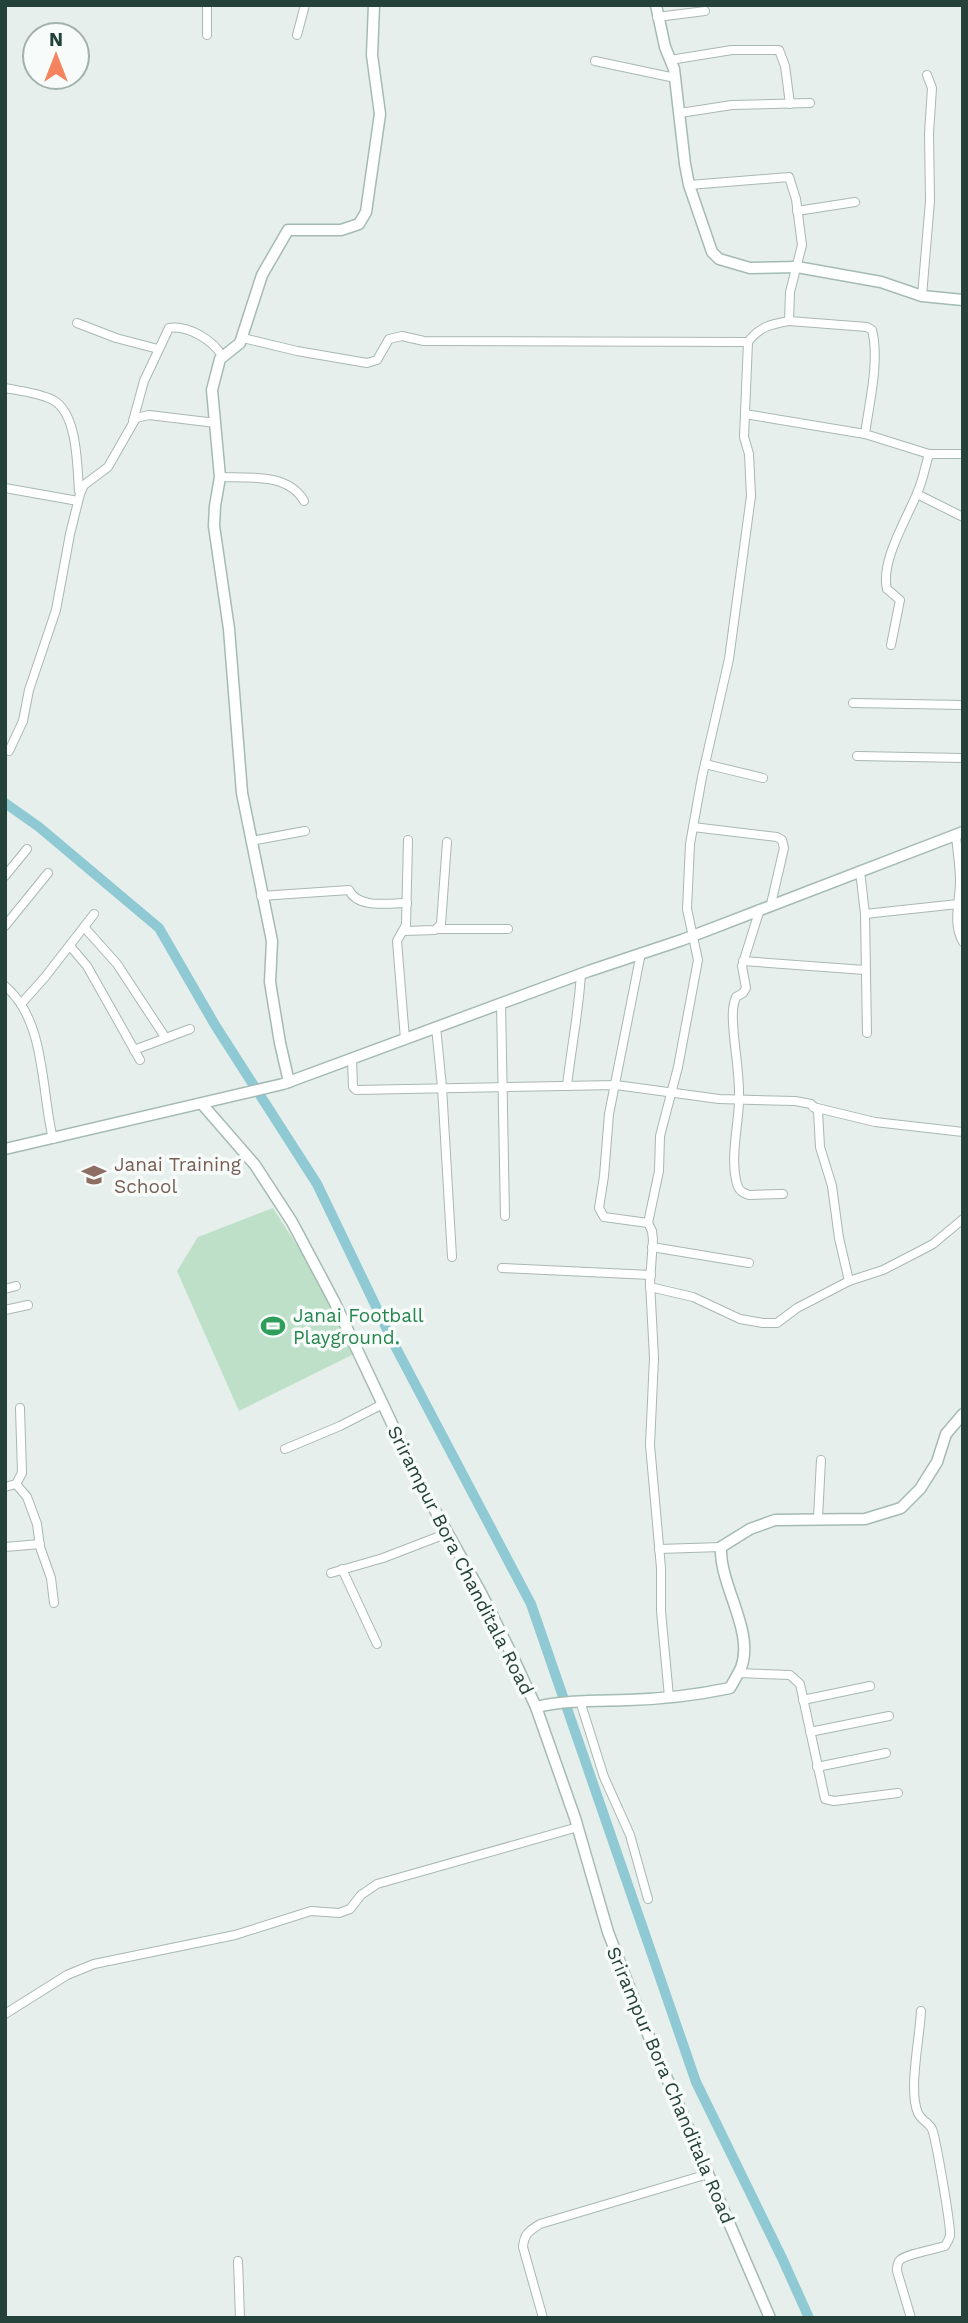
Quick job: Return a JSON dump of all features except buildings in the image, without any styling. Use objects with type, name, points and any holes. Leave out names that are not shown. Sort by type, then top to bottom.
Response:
[{"type":"street","points":[[207,5],[208,35]]},
{"type":"street","points":[[297,35],[306,5]]},
{"type":"street","points":[[283,1083],[270,982],[272,941],[242,793],[229,629],[214,526],[220,477],[212,390],[222,356],[240,344],[243,338],[245,323],[262,275],[288,230],[341,230],[359,224],[366,212],[380,114],[372,55],[374,5]]},
{"type":"street","points":[[705,11],[656,11],[675,78],[689,185],[712,252],[719,259],[750,268],[797,267],[881,282],[922,296],[963,300]]},
{"type":"street","points":[[670,60],[732,50],[779,50],[785,66],[790,104]]},
{"type":"street","points":[[595,61],[675,78]]},
{"type":"street","points":[[922,296],[930,201],[929,133],[932,88],[927,75]]},
{"type":"street","points":[[680,113],[732,106],[810,103]]},
{"type":"street","points":[[689,185],[789,177],[802,245],[790,292],[789,321]]},
{"type":"street","points":[[797,211],[855,202]]},
{"type":"street","points":[[669,1697],[660,1611],[661,1568],[650,1445],[654,1357],[650,1287],[652,1231],[648,1223],[659,1171],[660,1136],[698,960],[687,909],[690,844],[729,659],[750,507],[749,454],[744,437],[747,342],[757,330],[772,323],[789,321],[867,327],[872,330],[873,378],[865,435]]},
{"type":"street","points":[[77,323],[158,349]]},
{"type":"street","points":[[9,751],[23,721],[29,690],[55,610],[79,498],[84,485],[108,467],[133,421],[144,381],[167,330],[176,327],[209,341],[222,356]]},
{"type":"street","points":[[243,338],[366,363],[377,360],[389,339],[402,336],[424,341],[747,342]]},
{"type":"street","points":[[5,388],[43,396],[64,410],[76,447],[79,498]]},
{"type":"street","points":[[745,414],[865,435],[929,454],[963,454]]},
{"type":"street","points":[[133,421],[149,415],[216,422]]},
{"type":"street","points":[[891,645],[900,600],[887,589],[888,567],[902,524],[917,494],[929,454]]},
{"type":"street","points":[[220,477],[287,483],[298,491],[304,501]]},
{"type":"street","points":[[5,488],[79,498]]},
{"type":"street","points":[[917,494],[963,517]]},
{"type":"street","points":[[853,703],[963,705]]},
{"type":"street","points":[[857,756],[963,758]]},
{"type":"street","points":[[705,764],[763,778]]},
{"type":"street","points":[[693,827],[777,837],[782,840],[784,848],[765,907],[743,961],[746,988],[736,997],[733,1018],[739,1099],[735,1146],[736,1175],[740,1190],[749,1195],[783,1194]]},
{"type":"street","points":[[251,841],[305,831]]},
{"type":"street","points":[[5,1149],[283,1083],[581,973],[692,936],[959,833],[958,934],[963,942]]},
{"type":"street","points":[[405,1039],[397,941],[404,930],[407,903],[408,840]]},
{"type":"street","points":[[437,929],[443,913],[447,842]]},
{"type":"street","points":[[5,876],[27,849]]},
{"type":"street","points":[[860,871],[865,914],[867,1033]]},
{"type":"street","points":[[5,926],[48,873]]},
{"type":"street","points":[[261,896],[349,890],[352,897],[359,901],[407,903]]},
{"type":"street","points":[[865,914],[958,904]]},
{"type":"street","points":[[21,1004],[94,914]]},
{"type":"street","points":[[84,927],[107,950],[165,1037]]},
{"type":"street","points":[[404,930],[508,929]]},
{"type":"street","points":[[70,946],[87,966],[140,1060]]},
{"type":"street","points":[[641,953],[609,1114],[599,1208],[604,1217],[648,1223]]},
{"type":"street","points":[[743,961],[866,970]]},
{"type":"street","points":[[567,1086],[573,1031],[580,1006],[581,973]]},
{"type":"street","points":[[5,986],[15,994],[21,1004],[37,1050],[45,1080],[47,1118],[53,1139]]},
{"type":"street","points":[[501,1003],[505,1216]]},
{"type":"street","points":[[436,1027],[452,1257]]},
{"type":"street","points":[[134,1050],[190,1029]]},
{"type":"street","points":[[352,1059],[353,1087],[356,1090],[616,1085],[671,1093],[795,1101],[875,1122],[963,1132]]},
{"type":"street","name":"Srirampur Bora Chanditala Road","points":[[202,1104],[255,1165],[292,1222],[334,1301],[382,1405],[481,1593],[536,1707],[578,1827],[607,1932],[770,2318]]},
{"type":"street","points":[[813,1107],[818,1111],[820,1147],[832,1186],[849,1281]]},
{"type":"street","points":[[650,1287],[693,1297],[740,1319],[777,1323],[797,1308],[849,1281],[883,1270],[916,1254],[933,1244],[963,1219]]},
{"type":"street","points":[[652,1247],[749,1263]]},
{"type":"street","points":[[502,1268],[651,1275]]},
{"type":"street","points":[[5,1289],[16,1286]]},
{"type":"street","points":[[5,1310],[28,1305]]},
{"type":"street","points":[[285,1449],[382,1405]]},
{"type":"street","points":[[5,1487],[16,1484],[22,1473],[20,1408]]},
{"type":"street","points":[[659,1549],[721,1547],[750,1529],[775,1520],[866,1518],[901,1508],[920,1489],[937,1462],[946,1434],[963,1414]]},
{"type":"street","points":[[818,1518],[821,1460]]},
{"type":"street","points":[[16,1484],[32,1507],[51,1578],[54,1603]]},
{"type":"street","points":[[331,1573],[383,1558],[448,1533]]},
{"type":"street","points":[[5,1547],[40,1544]]},
{"type":"street","points":[[536,1707],[575,1701],[703,1694],[730,1688],[742,1665],[743,1637],[720,1561],[721,1547]]},
{"type":"street","points":[[342,1569],[377,1644]]},
{"type":"street","points":[[738,1673],[790,1675],[800,1684],[824,1796],[829,1801],[898,1793]]},
{"type":"street","points":[[803,1700],[870,1686]]},
{"type":"street","points":[[575,1701],[629,1835],[648,1899]]},
{"type":"street","points":[[810,1732],[889,1716]]},
{"type":"street","points":[[817,1767],[886,1754]]},
{"type":"street","points":[[5,2014],[68,1975],[94,1964],[235,1935],[311,1911],[339,1913],[350,1909],[361,1895],[377,1884],[578,1827]]},
{"type":"street","points":[[911,2318],[897,2264],[909,2256],[945,2246],[950,2238],[932,2128],[918,2115],[916,2105],[915,2060],[921,2011]]},
{"type":"street","points":[[543,2318],[523,2247],[528,2231],[540,2224],[708,2174]]},
{"type":"street","points":[[238,2261],[240,2318]]},
{"type":"green space","name":"Janai Football Playground.","points":[[273,1208],[332,1300],[358,1352],[239,1411],[177,1271],[198,1237]]},
{"type":"waterway","points":[[5,803],[39,827],[159,928],[215,1025],[317,1184],[395,1346],[531,1604],[696,2082],[809,2318]]},
{"type":"place","name":"Janai Training School","points":[[94,1175]]},
{"type":"place","name":"Janai Football Playground.","points":[[273,1326]]}]
